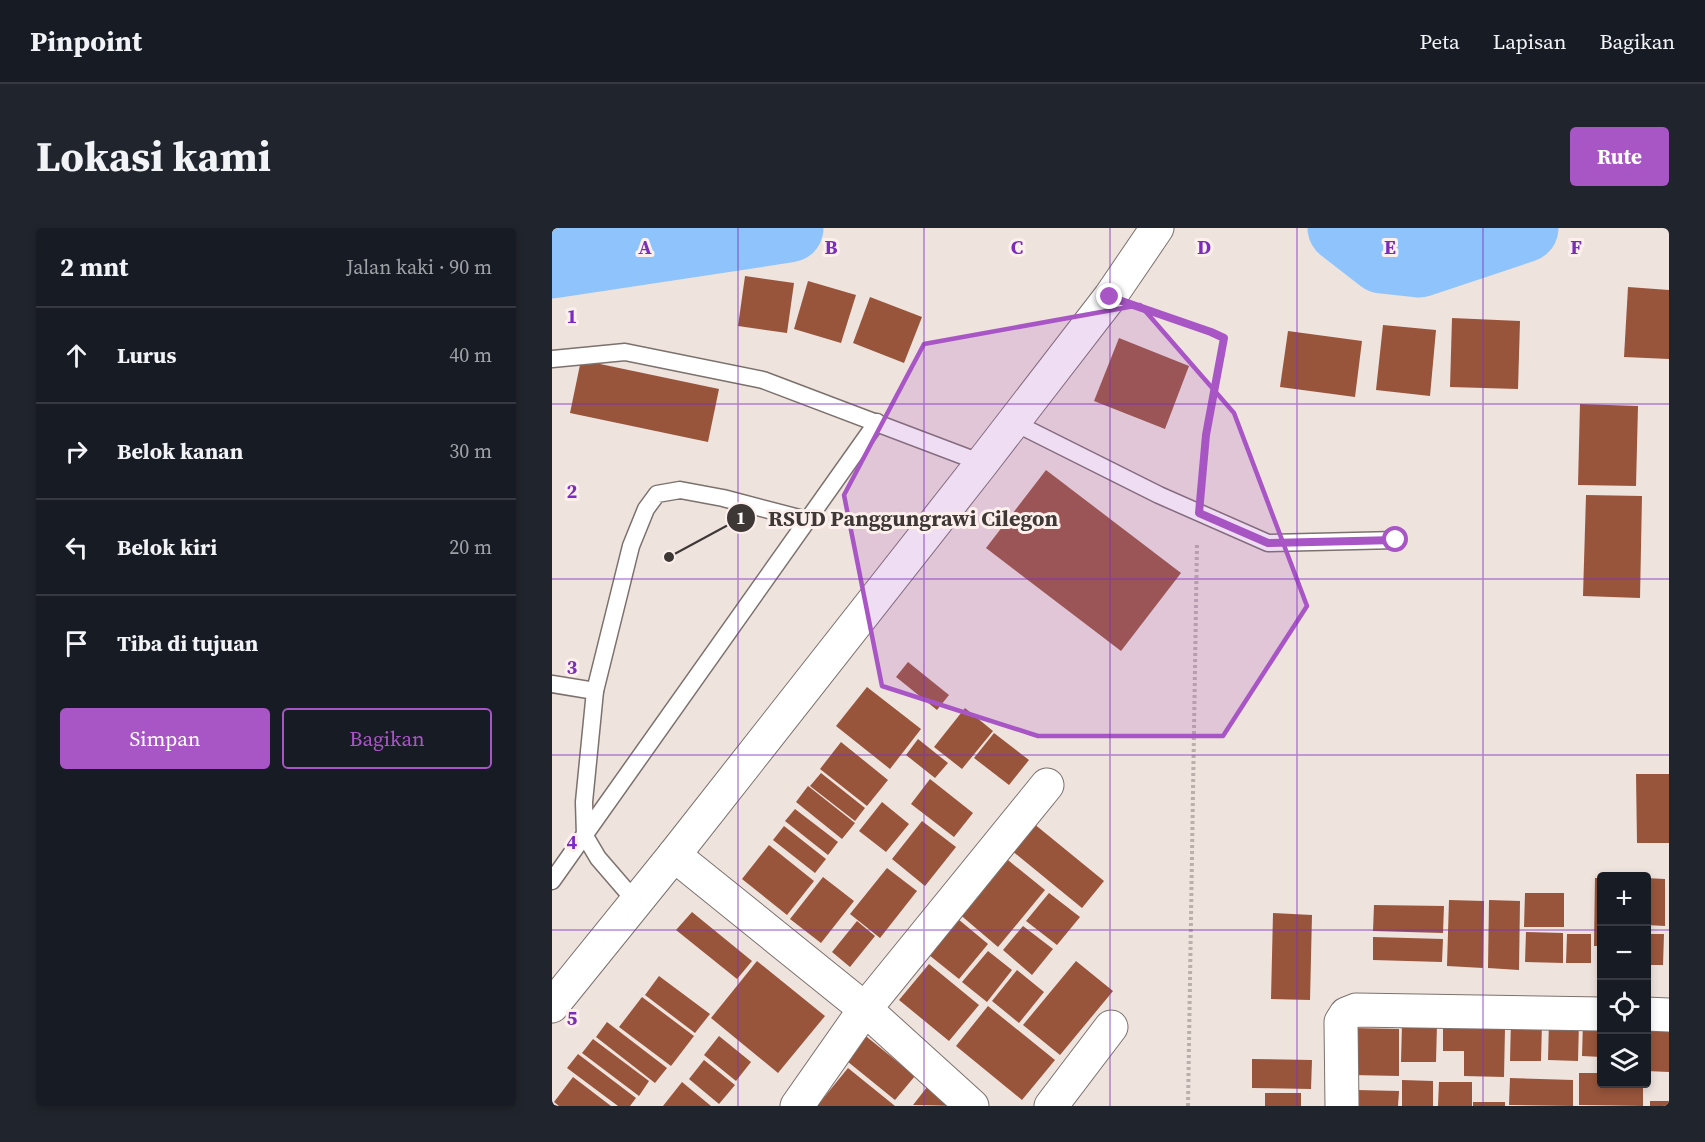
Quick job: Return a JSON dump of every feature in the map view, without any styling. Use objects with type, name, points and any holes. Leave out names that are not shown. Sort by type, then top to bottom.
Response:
[{"type":"street","points":[[552,1006],[674,855],[981,464],[1110,297],[1152,235]]},
{"type":"street","points":[[797,1106],[865,1009],[1047,785]]},
{"type":"street","points":[[674,855],[865,1009],[972,1106]]},
{"type":"street","points":[[1342,1106],[1341,1022],[1346,1014],[1356,1010],[1597,1014]]},
{"type":"street","points":[[1651,1014],[1669,1014]]},
{"type":"street","points":[[1051,1106],[1111,1027]]},
{"type":"lane","points":[[552,359],[625,352],[763,380],[981,464]]},
{"type":"lane","points":[[552,881],[877,422]]},
{"type":"lane","points":[[1013,422],[1158,495],[1268,543],[1396,540]]},
{"type":"lane","points":[[636,902],[598,858],[585,836],[584,802],[595,691],[631,546],[646,509],[657,494],[680,490],[723,498],[807,520]]},
{"type":"lane","points":[[552,684],[595,691]]},
{"type":"path","points":[[1110,297],[1211,332],[1221,336],[1224,342],[1191,509],[1188,1106]]},
{"type":"highlighted area","points":[[1140,305],[1234,413],[1307,606],[1223,736],[1038,736],[882,686],[844,495],[924,344]]},
{"type":"building","points":[[745,276],[794,283],[787,333],[738,326]]},
{"type":"building","points":[[808,281],[856,295],[841,343],[794,329]]},
{"type":"building","points":[[1628,287],[1669,290],[1669,359],[1624,357]]},
{"type":"building","points":[[870,297],[922,317],[904,363],[853,343]]},
{"type":"building","points":[[1452,318],[1520,321],[1518,389],[1450,387]]},
{"type":"building","points":[[1383,325],[1436,330],[1430,396],[1376,390]]},
{"type":"building","points":[[1288,331],[1362,341],[1355,397],[1280,387]]},
{"type":"building","points":[[1119,338],[1189,366],[1165,429],[1094,401]]},
{"type":"building","points":[[581,360],[719,389],[708,442],[570,413]]},
{"type":"building","points":[[1580,404],[1638,406],[1636,486],[1578,485]]},
{"type":"building","points":[[1046,470],[1181,573],[1121,651],[986,548]]},
{"type":"building","points":[[1586,495],[1642,496],[1640,598],[1583,596]]},
{"type":"building","points":[[908,662],[949,695],[937,710],[896,677]]},
{"type":"building","points":[[867,687],[921,729],[890,769],[836,726]]},
{"type":"building","points":[[965,708],[993,731],[962,769],[934,747]]},
{"type":"building","points":[[994,733],[1029,760],[1009,785],[974,758]]},
{"type":"building","points":[[918,739],[948,763],[935,778],[906,755]]},
{"type":"building","points":[[841,742],[888,780],[867,806],[820,769]]},
{"type":"building","points":[[821,773],[865,808],[855,821],[810,786]]},
{"type":"building","points":[[1636,774],[1669,774],[1669,843],[1637,843]]},
{"type":"building","points":[[930,779],[973,813],[954,837],[911,804]]},
{"type":"building","points":[[808,786],[855,823],[842,839],[796,802]]},
{"type":"building","points":[[882,802],[909,824],[886,852],[859,831]]},
{"type":"building","points":[[795,809],[838,842],[828,855],[785,821]]},
{"type":"building","points":[[922,821],[956,847],[925,886],[892,859]]},
{"type":"building","points":[[1033,823],[1104,881],[1082,908],[1011,850]]},
{"type":"building","points":[[784,826],[826,859],[815,873],[773,840]]},
{"type":"building","points":[[769,845],[814,881],[787,915],[742,879]]},
{"type":"building","points":[[1003,856],[1045,890],[998,947],[957,912]]},
{"type":"building","points":[[887,868],[917,891],[880,938],[850,914]]},
{"type":"building","points":[[823,877],[854,901],[821,943],[790,919]]},
{"type":"building","points":[[1595,878],[1597,878],[1597,946],[1594,946]]},
{"type":"building","points":[[1651,878],[1665,879],[1665,926],[1651,925]]},
{"type":"building","points":[[1049,893],[1080,917],[1057,945],[1026,921]]},
{"type":"building","points":[[1525,893],[1564,893],[1564,927],[1524,927]]},
{"type":"building","points":[[1449,900],[1484,901],[1483,968],[1447,966]]},
{"type":"building","points":[[1489,900],[1520,901],[1519,970],[1488,968]]},
{"type":"building","points":[[1374,905],[1444,906],[1443,933],[1373,931]]},
{"type":"building","points":[[692,912],[752,961],[737,979],[676,930]]},
{"type":"building","points":[[1273,913],[1312,915],[1310,1000],[1271,999]]},
{"type":"building","points":[[958,919],[988,944],[959,979],[929,955]]},
{"type":"building","points":[[857,921],[875,936],[850,967],[832,952]]},
{"type":"building","points":[[1023,926],[1053,949],[1032,975],[1003,950]]},
{"type":"building","points":[[1526,932],[1563,933],[1563,963],[1525,962]]},
{"type":"building","points":[[1567,934],[1591,934],[1591,963],[1566,963]]},
{"type":"building","points":[[1651,934],[1664,934],[1663,965],[1651,965]]},
{"type":"building","points":[[1373,937],[1443,939],[1442,962],[1373,960]]},
{"type":"building","points":[[988,951],[1012,970],[987,1002],[962,982]]},
{"type":"building","points":[[757,961],[825,1016],[778,1073],[711,1018]]},
{"type":"building","points":[[1076,961],[1113,991],[1060,1055],[1023,1025]]},
{"type":"building","points":[[929,964],[979,1005],[949,1041],[899,1000]]},
{"type":"building","points":[[1017,970],[1044,992],[1019,1023],[992,1001]]},
{"type":"building","points":[[659,976],[710,1014],[695,1033],[645,995]]},
{"type":"building","points":[[642,997],[694,1036],[671,1066],[619,1027]]},
{"type":"building","points":[[988,1006],[1055,1060],[1022,1100],[956,1046]]},
{"type":"building","points":[[1511,1021],[1542,1022],[1541,1061],[1510,1061]]},
{"type":"building","points":[[1549,1021],[1579,1021],[1578,1061],[1548,1060]]},
{"type":"building","points":[[607,1022],[667,1068],[655,1083],[596,1037]]},
{"type":"building","points":[[1583,1022],[1597,1022],[1597,1057],[1582,1056]]},
{"type":"building","points":[[1402,1024],[1437,1024],[1436,1062],[1401,1062]]},
{"type":"building","points":[[1651,1024],[1669,1025],[1669,1072],[1651,1071]]},
{"type":"building","points":[[1443,1027],[1505,1028],[1504,1077],[1464,1076],[1464,1051],[1443,1051]]},
{"type":"building","points":[[1353,1028],[1399,1029],[1399,1076],[1352,1075]]},
{"type":"building","points":[[862,1033],[915,1076],[895,1100],[842,1057]]},
{"type":"building","points":[[719,1036],[751,1062],[736,1081],[704,1055]]},
{"type":"building","points":[[593,1039],[649,1081],[639,1096],[582,1053]]},
{"type":"building","points":[[578,1054],[636,1098],[630,1106],[618,1106],[567,1068]]},
{"type":"building","points":[[1252,1059],[1312,1060],[1311,1089],[1252,1088]]},
{"type":"building","points":[[704,1060],[735,1085],[719,1104],[689,1079]]},
{"type":"building","points":[[848,1068],[895,1106],[817,1106]]},
{"type":"building","points":[[1579,1073],[1597,1073],[1597,1088],[1643,1088],[1643,1106],[1579,1105]]},
{"type":"building","points":[[573,1077],[611,1106],[559,1106],[554,1102]]},
{"type":"building","points":[[1510,1078],[1573,1080],[1573,1106],[1509,1105]]},
{"type":"building","points":[[1402,1080],[1433,1081],[1433,1106],[1402,1106]]},
{"type":"building","points":[[682,1082],[711,1106],[663,1106]]},
{"type":"building","points":[[931,1082],[960,1106],[913,1105]]},
{"type":"building","points":[[1439,1082],[1472,1082],[1472,1106],[1438,1106]]},
{"type":"building","points":[[1357,1090],[1399,1091],[1398,1106],[1357,1106]]},
{"type":"building","points":[[1265,1093],[1301,1093],[1301,1106],[1265,1106]]},
{"type":"building","points":[[1650,1101],[1669,1101],[1669,1106],[1650,1106]]},
{"type":"building","points":[[1473,1102],[1505,1102],[1505,1106],[1473,1106]]},
{"type":"waterway","points":[[552,264],[789,228]]},
{"type":"waterway","points":[[1342,228],[1382,259],[1419,263],[1524,228]]},
{"type":"place","name":"RSUD Panggungrawi Cilegon","points":[[669,557]]},
{"type":"route","points":[[1110,297],[1224,338],[1206,435],[1199,513],[1268,543],[1396,540]]}]
